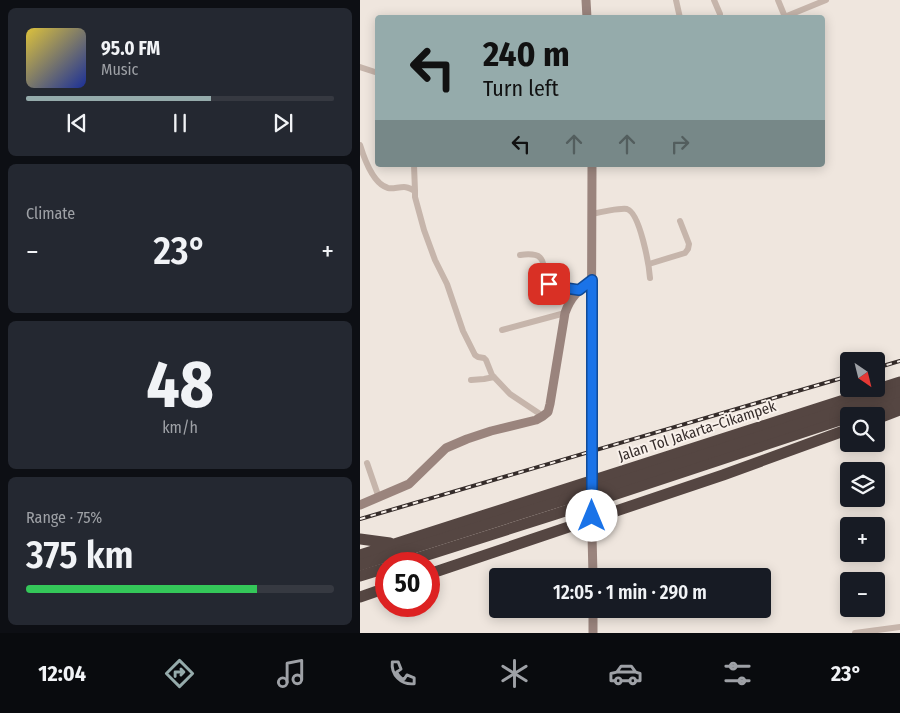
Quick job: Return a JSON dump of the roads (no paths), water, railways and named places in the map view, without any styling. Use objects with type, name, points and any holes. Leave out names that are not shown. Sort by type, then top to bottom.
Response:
[{"type":"highway","name":"Jalan Tol Jakarta–Cikampek","points":[[360,555],[900,382]]},
{"type":"highway","points":[[360,565],[900,391]]},
{"type":"highway","points":[[876,407],[900,399]]},
{"type":"highway","points":[[360,572],[900,399]]},
{"type":"highway","points":[[885,416],[900,410]]},
{"type":"highway","points":[[436,552],[840,419]]},
{"type":"highway","points":[[440,570],[723,475],[840,432]]},
{"type":"highway","points":[[360,539],[395,544]]},
{"type":"highway","points":[[360,576],[375,571]]},
{"type":"highway","points":[[360,597],[375,592]]},
{"type":"main road","points":[[586,0],[587,15]]},
{"type":"main road","points":[[592,167],[591,447],[593,568]]},
{"type":"main road","points":[[360,505],[379,498],[412,481],[446,448],[491,431],[536,420],[544,416],[548,412],[550,404],[565,313],[571,298],[592,280]]},
{"type":"main road","points":[[593,618],[593,633]]},
{"type":"street","points":[[676,0],[679,15]]},
{"type":"street","points":[[714,0],[720,15]]},
{"type":"street","points":[[778,0],[782,15]]},
{"type":"street","points":[[788,15],[826,0]]},
{"type":"street","points":[[360,67],[375,72]]},
{"type":"street","points":[[360,145],[373,175],[381,185],[389,189],[402,187],[415,191]]},
{"type":"street","points":[[414,167],[415,197],[424,230],[435,260],[447,284],[463,331],[475,355],[486,360],[494,377],[510,394],[544,416]]},
{"type":"street","points":[[592,214],[623,209],[632,212],[637,223],[650,278]]},
{"type":"street","points":[[648,264],[684,253],[688,249],[689,244],[680,221]]},
{"type":"street","points":[[520,255],[532,254],[540,257],[549,284],[552,286],[579,290]]},
{"type":"street","points":[[502,330],[565,313]]},
{"type":"street","points":[[471,380],[494,377]]},
{"type":"street","points":[[367,463],[379,498]]},
{"type":"street","points":[[855,633],[900,627]]},
{"type":"railway","points":[[885,365],[900,361]]},
{"type":"railway","points":[[360,519],[840,379]]}]
